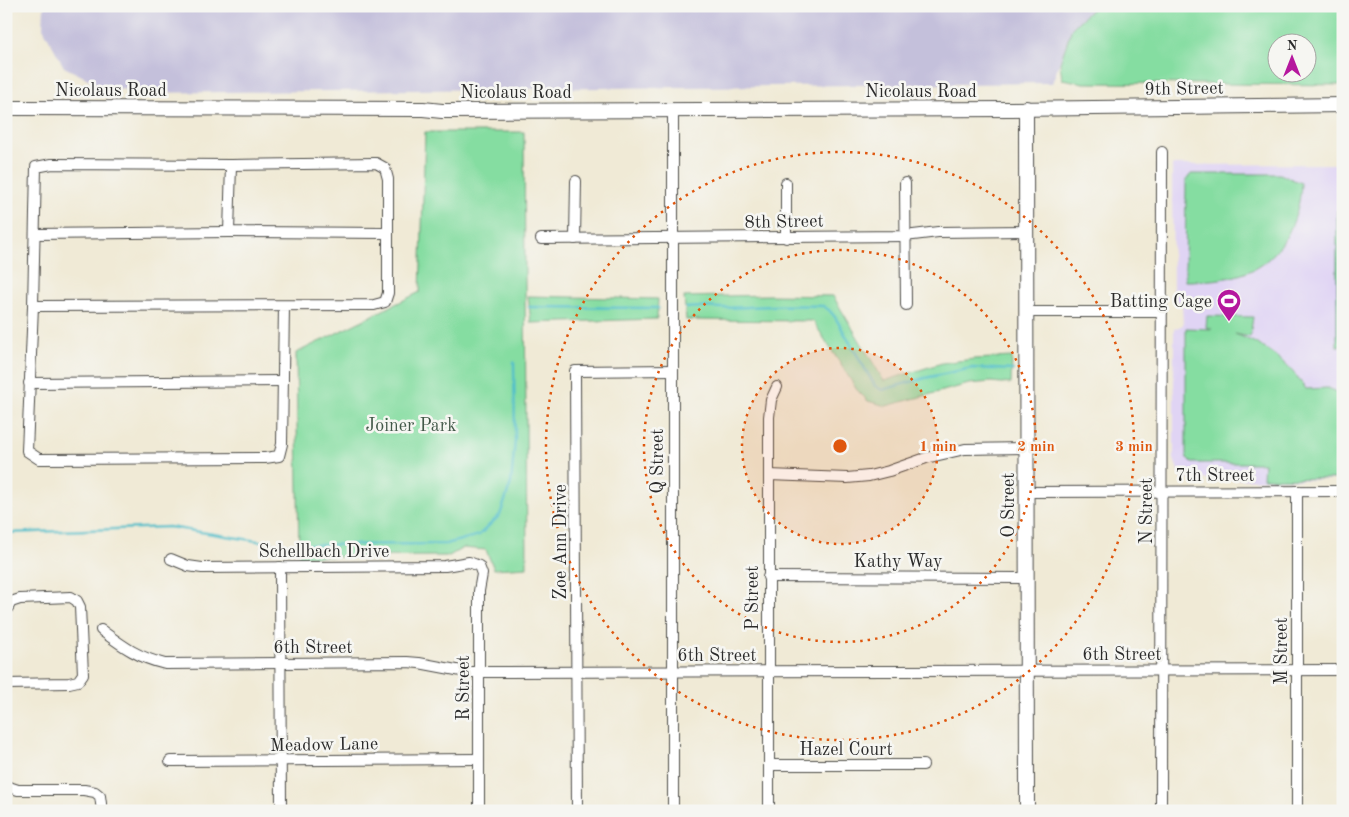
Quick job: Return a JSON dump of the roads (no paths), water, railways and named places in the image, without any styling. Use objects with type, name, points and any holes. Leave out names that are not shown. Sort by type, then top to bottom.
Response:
[{"type":"street","name":"9th Street","points":[[1026,108],[1343,105]]},
{"type":"street","name":"Nicolaus Road","points":[[6,108],[423,109],[442,111],[1026,108]]},
{"type":"street","name":"O Street","points":[[1026,108],[1027,811]]},
{"type":"street","name":"Q Street","points":[[673,110],[673,811]]},
{"type":"street","name":"N Street","points":[[1161,811],[1162,152]]},
{"type":"street","points":[[33,306],[374,305],[385,302],[388,293],[388,179],[385,168],[376,163],[231,165],[52,164],[36,167],[27,451],[39,459],[266,458],[279,456],[282,444],[284,306]]},
{"type":"street","points":[[229,232],[231,165]]},
{"type":"street","points":[[575,239],[576,181]]},
{"type":"street","points":[[786,183],[786,238]]},
{"type":"street","points":[[905,183],[906,305]]},
{"type":"street","name":"8th Street","points":[[541,239],[786,238],[905,236],[938,232],[1026,231]]},
{"type":"street","points":[[35,234],[388,233]]},
{"type":"street","points":[[1026,312],[1162,312]]},
{"type":"street","name":"Zoe Ann Drive","points":[[577,811],[575,370],[673,370]]},
{"type":"street","points":[[29,383],[283,381]]},
{"type":"street","name":"P Street","points":[[769,811],[769,417],[771,400],[777,386]]},
{"type":"street","points":[[769,475],[847,478],[869,476],[965,448],[1027,448]]},
{"type":"street","name":"M Street","points":[[1297,491],[1297,811]]},
{"type":"street","name":"7th Street","points":[[1027,492],[1343,491]]},
{"type":"street","name":"Schellbach Drive","points":[[171,558],[179,564],[202,568],[445,566],[469,562],[479,566]]},
{"type":"street","name":"R Street","points":[[479,566],[482,574],[479,591],[479,811]]},
{"type":"street","points":[[280,567],[281,811]]},
{"type":"street","name":"Kathy Way","points":[[768,578],[1027,578]]},
{"type":"street","points":[[6,612],[11,602],[20,599],[71,597],[77,601],[80,607],[82,674],[78,681],[69,683],[6,684]]},
{"type":"street","name":"6th Street","points":[[101,630],[126,649],[144,658],[165,664],[407,662],[467,672],[1343,670]]},
{"type":"street","name":"Meadow Lane","points":[[170,761],[479,758]]},
{"type":"street","name":"Hazel Court","points":[[769,766],[923,765]]},
{"type":"street","points":[[6,786],[18,790],[84,790],[95,792],[100,796],[102,811]]},
{"type":"waterway","points":[[686,308],[786,305],[823,306],[835,317],[875,386],[882,390],[972,368],[1013,370]]},
{"type":"waterway","points":[[529,307],[658,308]]},
{"type":"waterway","points":[[6,533],[169,527],[282,545],[446,544],[479,535],[500,515],[511,483],[515,440],[514,362]]},
{"type":"place","name":"Batting Cage","points":[[1229,322]]},
{"type":"park label","name":"Joiner Park","points":[[411,425]]}]
